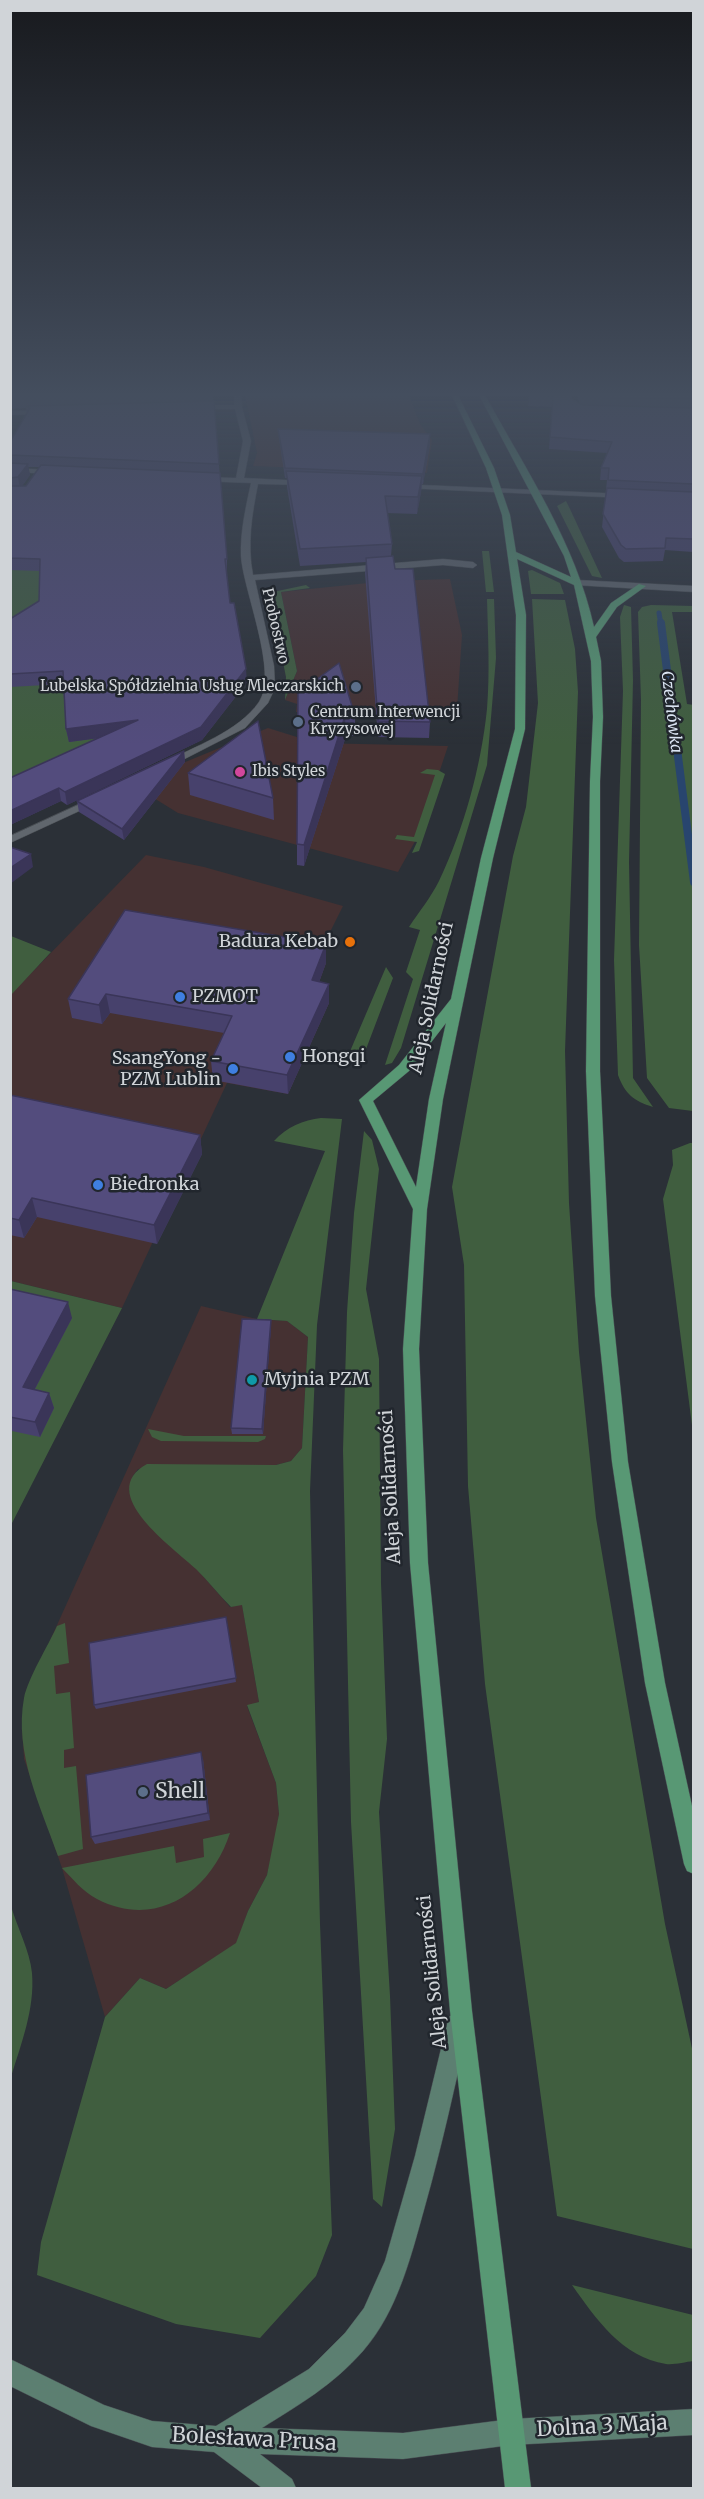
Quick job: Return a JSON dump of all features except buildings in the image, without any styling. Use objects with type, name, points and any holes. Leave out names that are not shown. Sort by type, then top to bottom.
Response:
[{"type":"main road","name":"Aleja Solidarności","points":[[505,512],[513,554],[522,643],[520,729],[487,858],[436,1099],[420,1209],[411,1349],[419,1563],[461,2011],[518,2488]]},
{"type":"main road","points":[[544,512],[568,556],[583,597],[596,661],[598,717],[593,1071],[603,1296],[621,1474],[655,1683],[693,1864]]},
{"type":"main road","points":[[513,554],[577,583]]},
{"type":"main road","points":[[592,636],[614,605],[642,586]]},
{"type":"main road","points":[[420,1209],[366,1100],[404,1068],[459,997]]},
{"type":"street","name":"Probostwo","points":[[153,771],[241,726],[256,712],[268,694],[272,679],[249,578],[245,546],[250,512]]},
{"type":"street","points":[[249,578],[443,562],[473,565]]},
{"type":"street","points":[[577,583],[693,589]]},
{"type":"street","points":[[10,840],[104,795]]},
{"type":"street","points":[[283,2488],[219,2439],[318,2378],[354,2342],[373,2317],[397,2263],[427,2156],[461,2011]]},
{"type":"street","name":"Bolesława Prusa","points":[[10,2372],[100,2417],[152,2434],[403,2446],[511,2432]]},
{"type":"street","name":"Dolna 3 Maja","points":[[511,2432],[693,2422]]},
{"type":"shaded area","name":"Lubelska Spółdzielnia Usług Mleczarskich","points":[[450,579],[462,635],[457,709],[296,712],[297,704],[285,700],[297,671],[281,592],[387,581]]},
{"type":"shaded area","points":[[268,728],[316,743],[448,746],[418,836],[398,872],[178,813],[136,787],[178,765]]},
{"type":"shaded area","points":[[146,855],[204,867],[343,906],[316,960],[326,963],[313,999],[329,1003],[288,1094],[227,1083],[122,1308],[11,1281],[10,995]]},
{"type":"shaded area","points":[[201,1306],[257,1319],[287,1321],[308,1337],[302,1448],[291,1461],[276,1465],[138,1469],[133,1476],[129,1491],[230,1607],[242,1604],[259,1702],[247,1706],[276,1783],[279,1814],[267,1875],[248,1911],[237,1943],[166,1989],[140,1978],[105,2017],[62,1868],[24,1759],[22,1726],[25,1696]]},
{"type":"green space","points":[[560,512],[571,512],[602,578],[592,576]]},
{"type":"green space","points":[[482,551],[489,551],[494,592],[486,592]]},
{"type":"green space","points":[[11,566],[44,568],[178,716],[11,781]]},
{"type":"green space","points":[[532,570],[560,583],[564,594],[531,594],[528,571]]},
{"type":"green space","points":[[306,585],[310,588],[281,592],[297,671],[285,700],[286,677],[270,597],[273,592]]},
{"type":"green space","points":[[487,599],[494,599],[496,658],[487,765],[401,1048],[392,1063],[385,1065],[413,979],[406,972],[420,930],[409,927],[429,899],[448,861],[464,819],[476,775],[488,695]]},
{"type":"green space","points":[[532,599],[565,600],[575,649],[578,692],[565,1051],[569,1203],[579,1352],[596,1518],[665,1924],[693,2053],[693,2249],[557,2216],[485,1684],[468,1486],[464,1265],[452,1187],[513,856],[526,807],[538,703]]},
{"type":"green space","points":[[624,605],[631,607],[633,680],[629,862],[633,1078],[653,1107],[631,1096],[618,1075],[614,960],[623,691],[620,617]]},
{"type":"green space","points":[[651,605],[693,606],[693,612],[672,612],[687,704],[694,705],[693,1111],[669,1108],[647,1078],[639,945],[641,700],[638,612],[642,607]]},
{"type":"green space","points":[[427,769],[438,770],[445,774],[419,851],[412,853],[417,842],[395,839],[397,835],[414,837],[435,775],[420,773]]},
{"type":"green space","points":[[11,936],[51,952],[11,995]]},
{"type":"green space","points":[[386,967],[393,978],[360,1065],[357,1065],[351,1049]]},
{"type":"green space","points":[[321,1118],[342,1119],[317,1325],[310,1491],[320,1924],[332,2235],[316,2276],[260,2338],[176,2324],[37,2275],[41,2242],[105,2017],[140,1978],[166,1989],[236,1943],[248,1911],[267,1875],[279,1814],[276,1783],[247,1705],[259,1702],[242,1605],[231,1607],[196,1569],[143,1520],[133,1504],[129,1490],[133,1476],[147,1464],[276,1465],[291,1461],[302,1448],[308,1337],[287,1321],[257,1319],[325,1151],[274,1141],[296,1125]]},
{"type":"green space","points":[[364,1131],[372,1140],[379,1169],[366,1289],[379,1359],[381,1583],[387,1739],[379,1812],[395,2129],[382,2207],[373,2199],[351,1822],[343,1450],[347,1312],[354,1213]]},
{"type":"green space","points":[[694,1143],[693,1433],[663,1199],[673,1165],[672,1150]]},
{"type":"green space","points":[[11,1281],[122,1308],[11,1525]]},
{"type":"green space","points":[[148,1429],[184,1436],[266,1436],[258,1442],[161,1441],[152,1437]]},
{"type":"green space","points":[[65,1623],[69,1663],[54,1666],[56,1694],[70,1692],[74,1748],[64,1750],[64,1768],[76,1766],[83,1849],[58,1856],[30,1778],[22,1718],[26,1690],[34,1672],[57,1626]]},
{"type":"green space","points":[[230,1833],[210,1872],[195,1888],[179,1899],[160,1907],[140,1910],[119,1907],[97,1899],[82,1889],[62,1868],[174,1846],[176,1863],[204,1857],[203,1839]]},
{"type":"green space","points":[[11,1906],[29,1956],[32,1986],[26,2026],[11,2077]]},
{"type":"green space","points":[[572,2285],[693,2315],[693,2361],[666,2364],[650,2360],[623,2345],[601,2323]]},
{"type":"waterway","name":"Czechówka","points":[[659,613],[661,625]]},
{"type":"waterway","name":"Czechówka","points":[[661,623],[694,882]]},
{"type":"place","name":"Lubelska Spółdzielnia Usług Mleczarskich","points":[[356,687]]},
{"type":"place","name":"Centrum Interwencji Kryzysowej","points":[[298,722]]},
{"type":"place","name":"Ibis Styles","points":[[240,772]]},
{"type":"place","name":"Badura Kebab","points":[[350,942]]},
{"type":"place","name":"PZMOT","points":[[180,997]]},
{"type":"place","name":"Hongqi","points":[[290,1057]]},
{"type":"place","name":"SsangYong - PZM Lublin","points":[[233,1069]]},
{"type":"place","name":"Biedronka","points":[[98,1185]]},
{"type":"place","name":"Myjnia PZM","points":[[252,1380]]},
{"type":"place","name":"Shell","points":[[143,1792]]}]
